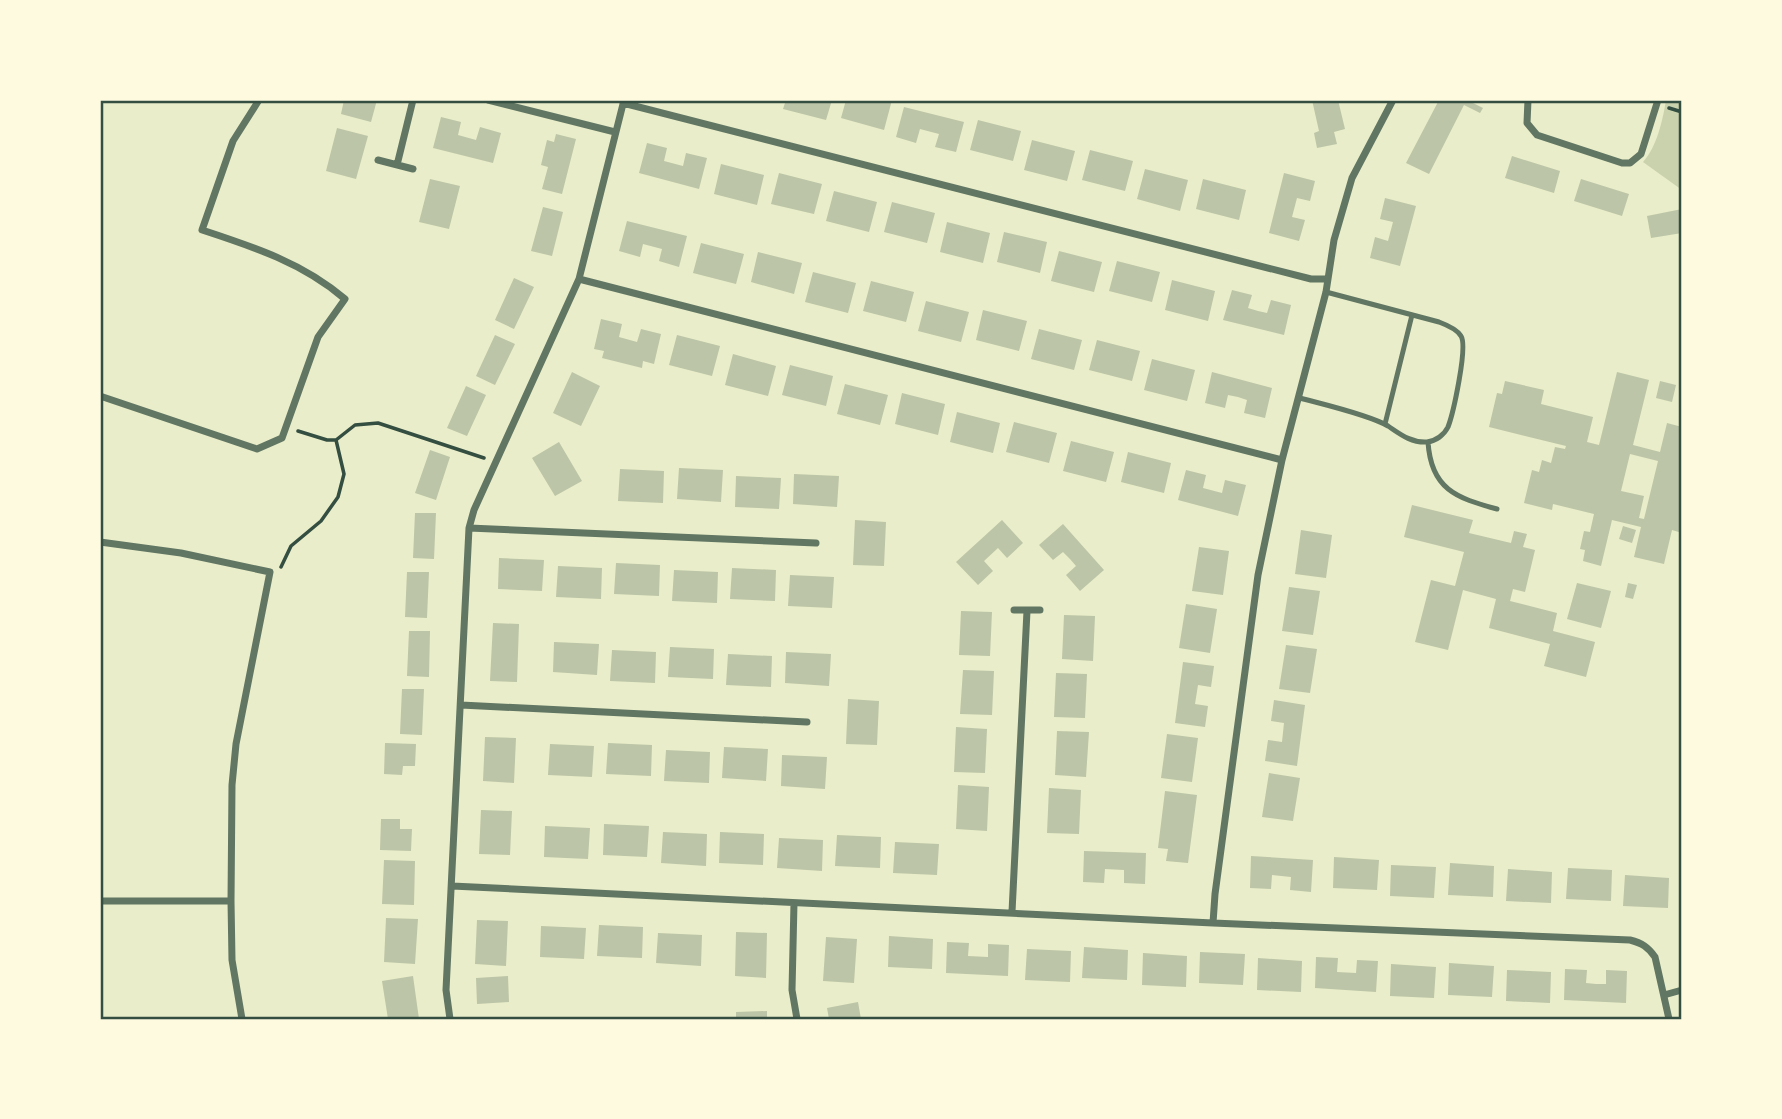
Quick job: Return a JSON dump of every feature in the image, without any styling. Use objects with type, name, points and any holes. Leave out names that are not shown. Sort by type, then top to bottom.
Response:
[{"type":"street","points":[[100,396],[257,449],[282,439],[318,337],[345,299],[299,266],[202,230],[233,141],[259,100]]},
{"type":"street","points":[[397,165],[413,100]]},
{"type":"street","points":[[488,100],[615,132]]},
{"type":"street","points":[[1213,923],[1258,575],[1282,460],[1300,398],[1326,292],[1335,240],[1352,178],[1393,100]]},
{"type":"street","points":[[1528,100],[1527,123],[1531,131],[1622,163],[1637,160],[1641,154],[1658,100]]},
{"type":"street","points":[[450,1019],[446,990],[469,528],[474,510],[579,279],[624,101],[1297,275],[1327,279]]},
{"type":"street","points":[[378,160],[413,169]]},
{"type":"street","points":[[579,279],[1282,460]]},
{"type":"street","points":[[469,528],[816,543]]},
{"type":"street","points":[[100,542],[181,553],[270,572],[236,744],[232,785],[232,960],[242,1019]]},
{"type":"street","points":[[1014,610],[1041,610]]},
{"type":"street","points":[[1012,912],[1027,611]]},
{"type":"street","points":[[461,705],[807,722]]},
{"type":"street","points":[[452,886],[1213,923],[1630,940],[1650,949],[1655,957],[1670,1019]]},
{"type":"street","points":[[100,901],[231,901]]},
{"type":"street","points":[[794,903],[792,990],[797,1019]]},
{"type":"street","points":[[1664,995],[1682,990]]},
{"type":"lane","points":[[1300,398],[1385,424],[1414,441],[1428,442],[1438,438],[1447,428],[1464,358],[1461,336],[1452,327],[1439,321],[1326,292]]},
{"type":"lane","points":[[1385,424],[1412,315]]},
{"type":"lane","points":[[1428,442],[1432,467],[1449,491],[1465,500],[1497,509]]},
{"type":"path","points":[[286,427],[327,440],[336,440],[355,425],[378,423],[496,463]]},
{"type":"path","points":[[270,572],[284,566],[291,546],[321,521],[338,497],[344,474],[336,440]]},
{"type":"green space","points":[[1666,100],[1682,100],[1682,190],[1643,162],[1656,141]]},
{"type":"building","points":[[344,100],[377,100],[371,122],[341,114]]},
{"type":"building","points":[[786,100],[832,100],[826,120],[783,109]]},
{"type":"building","points":[[846,100],[892,100],[884,130],[841,118]]},
{"type":"building","points":[[1312,100],[1338,100],[1345,129],[1334,132],[1337,144],[1317,148],[1314,133],[1319,131]]},
{"type":"building","points":[[1439,100],[1467,100],[1483,108],[1480,113],[1464,105],[1429,174],[1406,163]]},
{"type":"building","points":[[904,107],[964,122],[956,152],[935,147],[939,134],[920,129],[916,143],[896,137]]},
{"type":"building","points":[[441,117],[461,122],[458,135],[476,140],[480,127],[501,133],[493,163],[433,148]]},
{"type":"building","points":[[978,120],[1021,131],[1013,161],[970,150]]},
{"type":"building","points":[[337,128],[368,136],[356,179],[326,171]]},
{"type":"building","points":[[556,134],[576,139],[562,194],[542,189],[548,167],[541,165],[547,140],[554,142]]},
{"type":"building","points":[[1032,140],[1075,151],[1067,181],[1024,170]]},
{"type":"building","points":[[647,143],[667,148],[664,161],[683,166],[686,153],[707,158],[699,189],[639,173]]},
{"type":"building","points":[[1090,150],[1133,161],[1125,191],[1082,180]]},
{"type":"building","points":[[1512,156],[1560,171],[1554,193],[1505,178]]},
{"type":"building","points":[[721,164],[764,175],[757,205],[714,194]]},
{"type":"building","points":[[1145,169],[1188,180],[1180,211],[1137,199]]},
{"type":"building","points":[[779,173],[822,184],[814,214],[771,204]]},
{"type":"building","points":[[1284,173],[1315,181],[1310,201],[1297,198],[1292,217],[1305,220],[1299,241],[1269,233]]},
{"type":"building","points":[[430,179],[460,186],[449,229],[419,222]]},
{"type":"building","points":[[1203,179],[1246,190],[1239,220],[1196,209]]},
{"type":"building","points":[[1581,179],[1629,194],[1622,216],[1574,201]]},
{"type":"building","points":[[834,191],[877,202],[869,232],[826,221]]},
{"type":"building","points":[[1385,198],[1416,206],[1400,266],[1370,258],[1375,237],[1388,241],[1393,222],[1380,219]]},
{"type":"building","points":[[892,202],[935,213],[927,243],[884,232]]},
{"type":"building","points":[[543,207],[563,212],[552,256],[531,251]]},
{"type":"building","points":[[1682,209],[1682,233],[1651,238],[1647,216]]},
{"type":"building","points":[[627,221],[687,236],[679,267],[659,261],[662,249],[643,244],[640,257],[619,251]]},
{"type":"building","points":[[947,222],[990,233],[983,263],[940,252]]},
{"type":"building","points":[[1004,232],[1047,242],[1040,273],[997,262]]},
{"type":"building","points":[[701,243],[744,254],[736,284],[693,273]]},
{"type":"building","points":[[1059,251],[1102,262],[1094,292],[1051,281]]},
{"type":"building","points":[[758,252],[802,263],[794,294],[751,282]]},
{"type":"building","points":[[1117,261],[1160,272],[1152,302],[1109,291]]},
{"type":"building","points":[[813,272],[856,283],[848,313],[805,302]]},
{"type":"building","points":[[514,278],[534,287],[514,329],[495,320]]},
{"type":"building","points":[[1172,280],[1215,291],[1208,321],[1165,310]]},
{"type":"building","points":[[871,281],[914,292],[906,322],[863,311]]},
{"type":"building","points":[[1232,290],[1252,295],[1248,308],[1258,311],[1267,313],[1271,300],[1291,305],[1284,335],[1223,320]]},
{"type":"building","points":[[926,301],[969,312],[961,342],[918,331]]},
{"type":"building","points":[[983,310],[1027,321],[1019,351],[976,340]]},
{"type":"building","points":[[601,319],[622,324],[619,337],[637,342],[641,329],[661,334],[654,364],[643,361],[642,368],[602,358],[604,351],[594,349]]},
{"type":"building","points":[[1039,329],[1082,340],[1074,370],[1031,359]]},
{"type":"building","points":[[495,335],[515,344],[495,385],[476,376]]},
{"type":"building","points":[[677,335],[720,346],[712,376],[669,365]]},
{"type":"building","points":[[1097,340],[1140,351],[1132,381],[1089,370]]},
{"type":"building","points":[[733,354],[776,366],[768,396],[725,385]]},
{"type":"building","points":[[1152,359],[1195,370],[1187,401],[1144,390]]},
{"type":"building","points":[[790,365],[833,376],[826,406],[782,395]]},
{"type":"building","points":[[572,372],[600,386],[581,426],[553,413]]},
{"type":"building","points":[[1212,372],[1272,388],[1265,418],[1244,413],[1247,400],[1238,397],[1228,395],[1225,408],[1205,403]]},
{"type":"building","points":[[1617,372],[1649,380],[1633,445],[1660,452],[1667,423],[1682,427],[1682,533],[1672,530],[1664,564],[1634,557],[1641,527],[1612,520],[1601,566],[1583,561],[1585,550],[1580,549],[1584,531],[1590,532],[1594,514],[1553,504],[1552,510],[1524,503],[1532,470],[1539,472],[1542,460],[1551,463],[1555,447],[1565,449],[1566,446],[1489,427],[1497,393],[1502,394],[1505,381],[1544,390],[1541,404],[1593,417],[1587,442],[1599,445]],"holes":[[[1630,454],[1658,461],[1644,519],[1639,518],[1644,496],[1621,491]]]},
{"type":"building","points":[[1660,381],[1676,385],[1672,402],[1656,398]]},
{"type":"building","points":[[845,384],[888,395],[880,425],[837,414]]},
{"type":"building","points":[[466,386],[486,395],[467,436],[447,428]]},
{"type":"building","points":[[902,393],[945,404],[938,435],[895,424]]},
{"type":"building","points":[[957,412],[1000,423],[993,453],[950,442]]},
{"type":"building","points":[[1014,422],[1057,433],[1049,463],[1006,452]]},
{"type":"building","points":[[1071,441],[1114,452],[1106,482],[1063,471]]},
{"type":"building","points":[[559,442],[582,481],[555,496],[532,458]]},
{"type":"building","points":[[430,450],[450,457],[436,500],[415,493]]},
{"type":"building","points":[[1128,452],[1171,463],[1164,493],[1121,482]]},
{"type":"building","points":[[679,468],[723,470],[721,502],[677,499]]},
{"type":"building","points":[[620,469],[664,471],[663,503],[618,501]]},
{"type":"building","points":[[1186,470],[1206,475],[1203,488],[1222,493],[1225,480],[1246,485],[1238,516],[1178,500]]},
{"type":"building","points":[[794,474],[839,476],[837,507],[793,504]]},
{"type":"building","points":[[736,476],[781,478],[779,509],[735,507]]},
{"type":"building","points":[[1412,505],[1473,520],[1469,533],[1511,543],[1514,531],[1527,534],[1523,547],[1535,550],[1525,592],[1513,589],[1510,601],[1557,613],[1553,631],[1595,642],[1586,677],[1544,666],[1550,644],[1489,628],[1496,599],[1463,590],[1448,650],[1415,642],[1431,580],[1455,586],[1464,552],[1404,537]]},
{"type":"building","points":[[415,513],[436,513],[434,559],[413,558]]},
{"type":"building","points":[[855,520],[886,522],[884,566],[853,565]]},
{"type":"building","points":[[1002,520],[1023,543],[1007,558],[998,548],[984,561],[993,571],[978,585],[956,562]]},
{"type":"building","points":[[1063,524],[1104,570],[1080,591],[1066,575],[1076,566],[1070,559],[1063,552],[1053,560],[1039,545]]},
{"type":"building","points":[[1623,526],[1636,530],[1632,543],[1619,539]]},
{"type":"building","points":[[1301,530],[1332,535],[1326,578],[1295,574]]},
{"type":"building","points":[[1199,547],[1229,551],[1223,595],[1192,591]]},
{"type":"building","points":[[499,558],[544,560],[542,591],[498,589]]},
{"type":"building","points":[[616,563],[660,565],[659,596],[614,594]]},
{"type":"building","points":[[558,566],[602,568],[601,599],[556,597]]},
{"type":"building","points":[[732,568],[776,570],[775,601],[730,599]]},
{"type":"building","points":[[674,570],[718,572],[717,603],[672,601]]},
{"type":"building","points":[[407,572],[429,572],[427,618],[405,617]]},
{"type":"building","points":[[790,575],[834,577],[832,608],[788,606]]},
{"type":"building","points":[[1577,583],[1611,591],[1601,628],[1567,619]]},
{"type":"building","points":[[1628,583],[1637,585],[1633,599],[1625,597]]},
{"type":"building","points":[[1289,587],[1320,591],[1313,635],[1282,631]]},
{"type":"building","points":[[1186,604],[1217,609],[1210,653],[1179,648]]},
{"type":"building","points":[[961,611],[992,612],[990,656],[959,655]]},
{"type":"building","points":[[1064,615],[1095,616],[1093,661],[1062,659]]},
{"type":"building","points":[[493,623],[519,624],[517,682],[490,681]]},
{"type":"building","points":[[409,631],[430,631],[429,677],[407,676]]},
{"type":"building","points":[[554,642],[599,644],[597,675],[553,672]]},
{"type":"building","points":[[1286,645],[1317,649],[1310,693],[1279,689]]},
{"type":"building","points":[[670,647],[714,649],[713,679],[668,677]]},
{"type":"building","points":[[612,650],[656,652],[655,683],[610,681]]},
{"type":"building","points":[[786,652],[831,654],[829,686],[785,683]]},
{"type":"building","points":[[728,654],[772,656],[771,687],[726,685]]},
{"type":"building","points":[[1183,662],[1214,666],[1211,687],[1198,685],[1195,704],[1208,706],[1205,727],[1175,723]]},
{"type":"building","points":[[963,670],[994,671],[992,715],[960,714]]},
{"type":"building","points":[[1056,673],[1087,674],[1085,718],[1054,717]]},
{"type":"building","points":[[402,689],[424,689],[422,735],[400,734]]},
{"type":"building","points":[[848,699],[879,701],[877,745],[846,744]]},
{"type":"building","points":[[1274,700],[1305,705],[1297,766],[1265,761],[1268,740],[1282,742],[1284,723],[1271,721]]},
{"type":"building","points":[[956,727],[987,729],[985,773],[954,772]]},
{"type":"building","points":[[1057,731],[1089,732],[1086,777],[1055,775]]},
{"type":"building","points":[[1167,734],[1198,738],[1192,782],[1161,778]]},
{"type":"building","points":[[485,737],[516,738],[514,783],[483,781]]},
{"type":"building","points":[[385,743],[416,744],[415,766],[403,766],[402,775],[384,774]]},
{"type":"building","points":[[608,743],[652,745],[651,776],[606,774]]},
{"type":"building","points":[[550,744],[594,746],[592,777],[548,775]]},
{"type":"building","points":[[724,747],[768,749],[766,781],[722,778]]},
{"type":"building","points":[[666,750],[710,752],[709,783],[664,781]]},
{"type":"building","points":[[782,755],[827,757],[825,789],[781,786]]},
{"type":"building","points":[[1269,773],[1300,778],[1293,821],[1262,817]]},
{"type":"building","points":[[958,785],[989,787],[987,831],[956,829]]},
{"type":"building","points":[[1049,788],[1081,790],[1079,834],[1047,833]]},
{"type":"building","points":[[1165,791],[1197,795],[1188,863],[1166,861],[1168,849],[1158,848]]},
{"type":"building","points":[[481,810],[512,811],[510,855],[479,854]]},
{"type":"building","points":[[381,819],[400,819],[400,829],[412,829],[411,851],[380,850]]},
{"type":"building","points":[[604,824],[649,826],[647,857],[603,855]]},
{"type":"building","points":[[545,826],[590,828],[588,859],[544,857]]},
{"type":"building","points":[[663,832],[707,834],[706,866],[661,863]]},
{"type":"building","points":[[720,832],[764,834],[763,865],[719,863]]},
{"type":"building","points":[[837,835],[881,837],[880,868],[835,866]]},
{"type":"building","points":[[779,838],[823,840],[822,871],[777,868]]},
{"type":"building","points":[[895,842],[939,844],[937,875],[893,873]]},
{"type":"building","points":[[1084,851],[1146,853],[1145,884],[1124,883],[1124,870],[1105,869],[1104,883],[1083,882]]},
{"type":"building","points":[[1251,856],[1313,860],[1311,892],[1290,890],[1291,877],[1272,875],[1271,889],[1250,888]]},
{"type":"building","points":[[1334,857],[1379,860],[1377,890],[1333,888]]},
{"type":"building","points":[[384,860],[415,861],[414,905],[382,904]]},
{"type":"building","points":[[1450,863],[1494,866],[1493,897],[1448,895]]},
{"type":"building","points":[[1391,865],[1436,867],[1434,898],[1390,896]]},
{"type":"building","points":[[1568,868],[1612,870],[1611,901],[1566,899]]},
{"type":"building","points":[[1508,869],[1552,872],[1551,903],[1506,901]]},
{"type":"building","points":[[1625,875],[1669,878],[1668,908],[1623,906]]},
{"type":"building","points":[[386,918],[418,919],[415,964],[384,962]]},
{"type":"building","points":[[477,920],[508,921],[506,966],[475,964]]},
{"type":"building","points":[[599,925],[643,927],[642,958],[597,956]]},
{"type":"building","points":[[541,926],[586,928],[584,959],[540,957]]},
{"type":"building","points":[[736,932],[767,933],[766,978],[735,976]]},
{"type":"building","points":[[658,933],[702,935],[701,966],[656,963]]},
{"type":"building","points":[[889,936],[933,939],[932,969],[888,967]]},
{"type":"building","points":[[826,937],[857,939],[854,983],[823,981]]},
{"type":"building","points":[[947,942],[969,943],[968,956],[988,957],[988,944],[1009,945],[1008,976],[946,973]]},
{"type":"building","points":[[1084,947],[1128,950],[1127,980],[1082,978]]},
{"type":"building","points":[[1027,949],[1071,951],[1070,982],[1025,980]]},
{"type":"building","points":[[1200,952],[1245,954],[1243,985],[1199,983]]},
{"type":"building","points":[[1143,953],[1187,956],[1186,987],[1142,985]]},
{"type":"building","points":[[1316,957],[1338,958],[1337,972],[1356,973],[1357,960],[1378,961],[1376,992],[1315,988]]},
{"type":"building","points":[[1258,958],[1302,961],[1301,992],[1257,990]]},
{"type":"building","points":[[1449,963],[1494,966],[1492,997],[1448,995]]},
{"type":"building","points":[[1391,964],[1436,967],[1434,998],[1390,996]]},
{"type":"building","points":[[1565,969],[1587,970],[1586,983],[1596,984],[1606,984],[1606,970],[1627,971],[1626,1003],[1564,1000]]},
{"type":"building","points":[[1507,970],[1551,972],[1550,1003],[1506,1001]]},
{"type":"building","points":[[413,976],[419,1019],[388,1019],[382,981]]},
{"type":"building","points":[[508,976],[509,1002],[477,1004],[476,978]]},
{"type":"building","points":[[858,1002],[861,1019],[829,1019],[827,1008]]},
{"type":"building","points":[[767,1011],[767,1019],[736,1019],[736,1012]]}]
